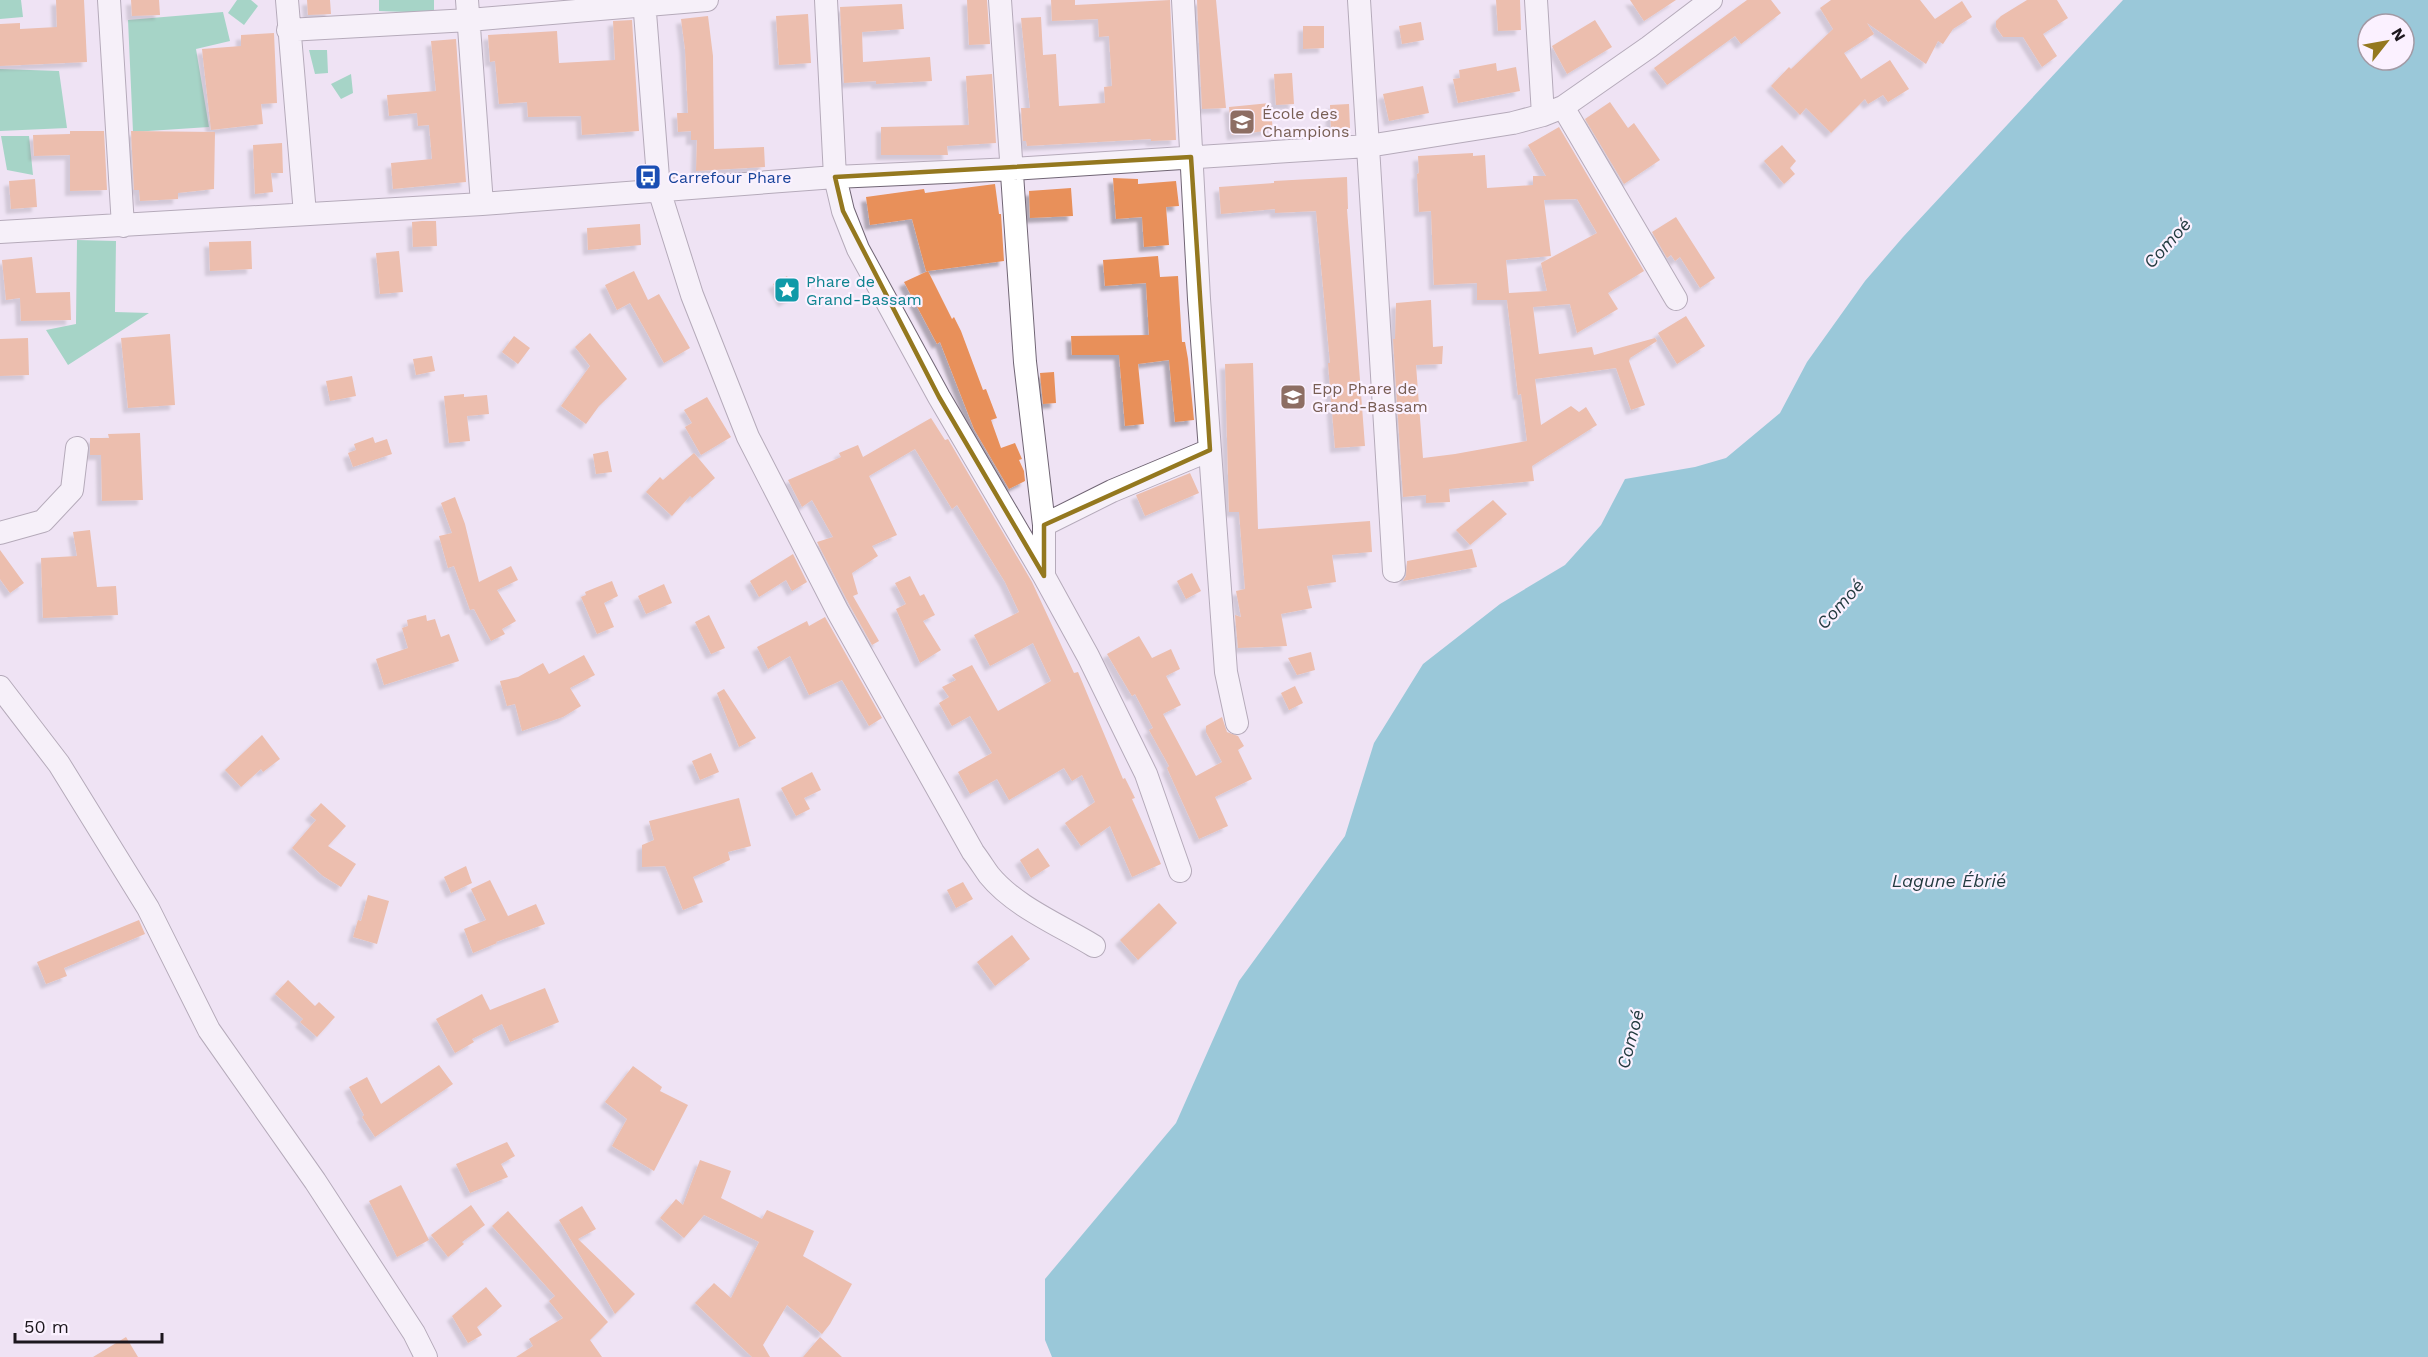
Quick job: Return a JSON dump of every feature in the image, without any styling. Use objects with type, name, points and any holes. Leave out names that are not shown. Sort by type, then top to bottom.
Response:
[{"type":"street","points":[[109,0],[123,226]]},
{"type":"street","points":[[287,0],[305,214]]},
{"type":"street","points":[[288,30],[468,10],[707,0]]},
{"type":"street","points":[[826,0],[835,177],[843,211],[858,249],[939,397],[1088,656],[1146,774],[1180,872]]},
{"type":"street","points":[[1000,0],[1025,362],[1044,525],[1044,576]]},
{"type":"street","points":[[1183,0],[1191,157],[1226,672],[1238,723]]},
{"type":"street","points":[[1359,0],[1394,571]]},
{"type":"street","points":[[1536,0],[1553,111],[1676,298]]},
{"type":"street","points":[[0,232],[482,204],[835,177],[1013,169],[1368,146],[1513,123],[1553,111],[1649,47],[1711,0]]},
{"type":"street","points":[[644,2],[659,190],[692,295],[748,437],[838,612],[941,797],[990,876],[1023,904],[1094,946]]},
{"type":"street","points":[[468,10],[482,204]]},
{"type":"street","points":[[0,533],[44,521],[72,490],[77,448]]},
{"type":"street","points":[[1044,525],[1112,491],[1210,450]]},
{"type":"street","points":[[0,687],[60,764],[148,908],[209,1030],[315,1181],[414,1333],[426,1357]]},
{"type":"highlighted area","points":[[1191,157],[1210,450],[1044,525],[1044,576],[939,397],[843,211],[835,177]]},
{"type":"green space","points":[[0,0],[21,0],[23,17],[0,19]]},
{"type":"green space","points":[[237,0],[251,0],[258,6],[244,25],[228,13]]},
{"type":"green space","points":[[379,0],[434,0],[434,13],[379,11]]},
{"type":"green space","points":[[223,12],[230,41],[196,49],[209,127],[133,132],[128,20]]},
{"type":"green space","points":[[309,50],[327,50],[328,73],[315,74]]},
{"type":"green space","points":[[0,69],[59,71],[67,128],[0,131]]},
{"type":"green space","points":[[351,74],[353,93],[341,99],[331,84]]},
{"type":"green space","points":[[1,136],[29,136],[33,175],[7,170]]},
{"type":"green space","points":[[77,240],[116,241],[115,312],[149,313],[68,365],[46,330],[76,324]]},
{"type":"water","name":"Lagune Ébrié","points":[[2123,0],[2428,0],[2428,1357],[1052,1357],[1045,1340],[1045,1279],[1176,1123],[1239,981],[1345,836],[1374,743],[1423,664],[1500,604],[1565,565],[1601,525],[1625,479],[1695,467],[1726,458],[1780,413],[1807,362],[1865,281]]},
{"type":"building","points":[[56,0],[84,0],[87,62],[0,66],[0,24],[20,23],[20,29],[57,27]]},
{"type":"building","points":[[131,0],[159,0],[160,15],[132,16]]},
{"type":"building","points":[[307,0],[330,0],[331,14],[308,15]]},
{"type":"building","points":[[967,0],[987,0],[990,44],[969,45]]},
{"type":"building","points":[[1051,0],[1075,0],[1075,5],[1170,0],[1176,140],[1151,141],[1151,139],[1027,146],[1026,141],[1023,141],[1021,108],[1030,108],[1021,18],[1041,17],[1043,55],[1056,54],[1059,106],[1105,103],[1104,87],[1112,86],[1109,36],[1099,37],[1098,19],[1052,21]]},
{"type":"building","points":[[1197,0],[1216,0],[1226,108],[1202,109]]},
{"type":"building","points":[[1496,0],[1520,0],[1521,30],[1498,31]]},
{"type":"building","points":[[1630,0],[1676,0],[1644,21]]},
{"type":"building","points":[[1747,0],[1771,0],[1781,13],[1741,44],[1735,36],[1667,85],[1654,68]]},
{"type":"building","points":[[1831,0],[1920,0],[1935,19],[1962,1],[1972,17],[1953,29],[1943,44],[1938,41],[1926,64],[1867,23],[1874,34],[1844,53],[1861,79],[1890,60],[1909,89],[1888,102],[1883,95],[1868,104],[1865,99],[1831,133],[1806,108],[1800,115],[1771,86],[1789,67],[1791,69],[1833,29],[1820,8]]},
{"type":"building","points":[[2027,0],[2057,0],[2068,18],[2043,34],[2057,56],[2042,67],[2023,37],[2003,37],[1996,27],[1996,21],[2001,16]]},
{"type":"building","points":[[902,4],[904,29],[862,32],[863,62],[930,57],[932,81],[844,83],[840,7]]},
{"type":"building","points":[[808,14],[811,63],[779,65],[776,16]]},
{"type":"building","points":[[708,16],[713,56],[714,149],[764,147],[765,167],[696,171],[697,140],[691,140],[691,131],[678,132],[677,113],[688,113],[681,19]]},
{"type":"building","points":[[632,20],[639,131],[582,135],[581,116],[528,117],[527,102],[499,104],[495,61],[490,62],[488,35],[557,31],[559,63],[615,60],[613,21]]},
{"type":"building","points":[[1595,20],[1612,47],[1567,74],[1552,46]]},
{"type":"building","points":[[1421,22],[1424,40],[1402,44],[1399,26]]},
{"type":"building","points":[[1303,26],[1324,26],[1324,48],[1303,49]]},
{"type":"building","points":[[274,33],[277,103],[261,104],[263,124],[211,130],[202,49],[241,46],[241,35]]},
{"type":"building","points":[[456,39],[466,182],[393,189],[391,163],[432,159],[429,125],[418,126],[417,113],[389,116],[387,95],[436,91],[431,41]]},
{"type":"building","points":[[1496,63],[1497,71],[1516,67],[1520,91],[1458,103],[1453,79],[1460,78],[1459,70]]},
{"type":"building","points":[[1292,73],[1294,104],[1276,105],[1274,74]]},
{"type":"building","points":[[992,74],[996,143],[947,146],[948,155],[881,155],[881,127],[969,125],[966,76]]},
{"type":"building","points":[[1423,86],[1429,113],[1389,121],[1383,94]]},
{"type":"building","points":[[1610,102],[1628,128],[1634,123],[1660,160],[1624,184],[1585,119]]},
{"type":"building","points":[[1270,103],[1273,130],[1232,135],[1229,107]]},
{"type":"building","points":[[1349,104],[1350,128],[1331,129],[1330,105]]},
{"type":"building","points":[[1559,127],[1644,271],[1608,293],[1618,309],[1577,333],[1570,304],[1533,307],[1539,354],[1592,347],[1594,355],[1655,338],[1657,341],[1630,358],[1629,361],[1645,405],[1631,410],[1616,368],[1535,379],[1541,425],[1571,406],[1579,412],[1586,407],[1597,425],[1532,466],[1534,481],[1449,489],[1450,502],[1426,503],[1426,495],[1403,497],[1393,339],[1395,339],[1396,303],[1431,300],[1433,347],[1443,346],[1442,364],[1416,365],[1423,458],[1527,441],[1521,394],[1518,395],[1507,300],[1477,300],[1477,283],[1434,285],[1431,211],[1419,212],[1418,156],[1473,153],[1473,156],[1485,155],[1487,188],[1533,185],[1533,176],[1546,176],[1528,145]],"holes":[[[1577,199],[1597,233],[1541,263],[1547,291],[1509,293],[1506,260],[1551,256],[1544,200]]]},
{"type":"building","points":[[70,131],[104,131],[107,190],[70,191],[70,155],[34,156],[33,135],[70,134]]},
{"type":"building","points":[[131,131],[215,132],[214,189],[178,193],[178,199],[140,201],[139,190],[134,190]]},
{"type":"building","points":[[282,143],[283,173],[271,173],[273,192],[255,194],[253,145]]},
{"type":"building","points":[[1782,145],[1796,161],[1790,168],[1795,174],[1784,184],[1764,161]]},
{"type":"building","points":[[1347,177],[1347,209],[1365,446],[1335,448],[1328,363],[1330,363],[1316,211],[1275,213],[1275,209],[1221,214],[1219,187]]},
{"type":"building","points":[[1113,178],[1138,179],[1138,184],[1176,181],[1179,206],[1166,207],[1169,245],[1144,247],[1142,217],[1116,219]]},
{"type":"building","points":[[35,179],[37,207],[11,209],[9,181]]},
{"type":"building","points":[[995,184],[999,214],[1001,214],[1004,261],[926,271],[912,219],[870,225],[866,197],[924,189],[925,193]]},
{"type":"building","points":[[1071,188],[1073,216],[1030,218],[1029,191]]},
{"type":"building","points":[[1676,217],[1715,278],[1700,288],[1680,257],[1675,261],[1671,255],[1667,258],[1652,232]]},
{"type":"building","points":[[436,221],[437,246],[413,247],[412,222]]},
{"type":"building","points":[[640,224],[641,245],[588,250],[587,228]]},
{"type":"building","points":[[251,241],[252,269],[210,271],[209,242]]},
{"type":"building","points":[[399,251],[403,292],[380,294],[376,253]]},
{"type":"building","points":[[1158,256],[1160,277],[1178,276],[1182,342],[1185,342],[1188,359],[1194,420],[1175,422],[1169,360],[1138,364],[1144,424],[1125,426],[1119,355],[1072,355],[1071,336],[1149,335],[1146,283],[1105,286],[1103,260]]},
{"type":"building","points":[[32,257],[36,293],[70,292],[71,320],[21,321],[20,298],[6,300],[2,260]]},
{"type":"building","points":[[634,271],[648,300],[659,294],[690,348],[664,363],[630,303],[617,310],[605,285]]},
{"type":"building","points":[[928,271],[952,319],[954,317],[961,331],[983,390],[986,389],[997,418],[991,420],[1001,448],[1015,443],[1022,459],[1019,460],[1025,481],[1009,489],[974,429],[940,342],[937,344],[904,282]]},
{"type":"building","points":[[787,276],[797,294],[783,302],[773,284]]},
{"type":"building","points":[[1686,316],[1705,346],[1677,364],[1658,333]]},
{"type":"building","points":[[590,333],[627,379],[599,406],[586,424],[561,406],[590,366],[575,347]]},
{"type":"building","points":[[170,334],[175,405],[128,408],[121,338]]},
{"type":"building","points":[[514,336],[530,348],[518,364],[502,352]]},
{"type":"building","points":[[28,338],[29,375],[0,376],[0,339]]},
{"type":"building","points":[[432,356],[435,371],[416,375],[413,359]]},
{"type":"building","points":[[1253,363],[1258,529],[1370,521],[1372,552],[1332,555],[1336,582],[1307,586],[1312,608],[1281,614],[1287,646],[1238,648],[1235,615],[1241,617],[1236,591],[1245,589],[1239,512],[1229,512],[1225,364]]},
{"type":"building","points":[[1054,372],[1056,403],[1043,404],[1040,373]]},
{"type":"building","points":[[352,376],[356,396],[330,401],[326,381]]},
{"type":"building","points":[[464,394],[464,397],[487,395],[489,414],[467,416],[470,441],[449,443],[444,396]]},
{"type":"building","points":[[707,397],[731,437],[701,455],[685,427],[692,423],[684,410]]},
{"type":"building","points":[[931,418],[945,440],[948,439],[1032,582],[1074,673],[1078,672],[1123,779],[1125,778],[1135,798],[1132,799],[1161,864],[1132,877],[1110,826],[1081,846],[1065,823],[1095,802],[1082,775],[1072,781],[1064,768],[1009,800],[997,779],[970,794],[958,772],[992,753],[970,716],[952,726],[939,703],[949,697],[942,687],[956,680],[952,675],[972,665],[998,711],[1051,681],[1033,643],[990,666],[974,635],[1019,612],[1005,582],[957,505],[952,509],[915,449],[869,476],[897,535],[872,546],[878,556],[852,573],[858,594],[853,596],[879,641],[872,645],[850,606],[817,542],[833,537],[812,500],[802,507],[788,480],[841,457],[839,453],[858,445],[863,457]]},
{"type":"building","points":[[140,433],[143,500],[102,501],[101,455],[90,455],[90,438],[109,438],[108,434]]},
{"type":"building","points":[[373,437],[375,443],[387,439],[392,454],[353,467],[348,453],[356,450],[354,444]]},
{"type":"building","points":[[608,451],[612,472],[596,474],[593,454]]},
{"type":"building","points":[[694,453],[715,478],[692,498],[690,496],[672,516],[646,492],[660,477],[663,480]]},
{"type":"building","points":[[1190,473],[1199,493],[1145,516],[1136,495]]},
{"type":"building","points":[[455,497],[465,524],[479,582],[511,566],[518,580],[497,590],[516,621],[502,629],[505,634],[491,641],[474,609],[470,610],[454,566],[448,568],[439,536],[452,533],[441,503]]},
{"type":"building","points":[[1493,500],[1507,514],[1470,545],[1456,530]]},
{"type":"building","points":[[90,530],[97,587],[116,586],[118,615],[43,618],[41,558],[77,556],[73,532]]},
{"type":"building","points":[[1472,549],[1477,567],[1403,581],[1406,576],[1407,561]]},
{"type":"building","points":[[0,550],[24,583],[10,593],[0,579]]},
{"type":"building","points":[[793,554],[807,582],[792,591],[786,580],[759,597],[750,581]]},
{"type":"building","points":[[1192,573],[1201,591],[1186,599],[1177,581]]},
{"type":"building","points":[[910,576],[920,596],[924,594],[935,615],[923,621],[941,650],[920,663],[896,609],[906,604],[895,583]]},
{"type":"building","points":[[612,581],[618,596],[604,603],[614,627],[597,634],[581,597],[586,595],[585,592]]},
{"type":"building","points":[[664,584],[672,603],[646,614],[638,596]]},
{"type":"building","points":[[426,615],[427,621],[435,619],[441,637],[449,634],[459,661],[384,685],[376,659],[408,648],[402,628],[408,626],[407,620]]},
{"type":"building","points":[[709,615],[725,648],[711,654],[695,622]]},
{"type":"building","points":[[825,617],[882,718],[869,726],[842,680],[809,695],[790,656],[768,669],[757,647],[807,621],[809,626]]},
{"type":"building","points":[[1139,636],[1152,658],[1171,649],[1180,669],[1166,676],[1181,705],[1163,714],[1196,776],[1222,762],[1206,732],[1206,726],[1222,717],[1227,732],[1238,736],[1244,746],[1238,750],[1252,779],[1215,797],[1228,826],[1199,839],[1167,768],[1169,766],[1149,730],[1153,728],[1135,694],[1132,696],[1107,654]]},
{"type":"building","points":[[1311,652],[1315,670],[1297,675],[1288,658]]},
{"type":"building","points":[[584,655],[595,675],[570,688],[581,706],[563,717],[522,731],[515,704],[507,706],[500,681],[518,677],[543,663],[549,674]]},
{"type":"building","points":[[1295,686],[1303,703],[1289,710],[1281,693]]},
{"type":"building","points":[[724,689],[756,738],[739,747],[717,693]]},
{"type":"building","points":[[262,735],[280,759],[263,772],[261,769],[241,787],[225,770]]},
{"type":"building","points":[[711,753],[719,772],[700,780],[692,761]]},
{"type":"building","points":[[812,772],[821,790],[804,798],[810,809],[796,816],[781,788]]},
{"type":"building","points":[[739,798],[751,846],[728,852],[730,860],[693,877],[703,902],[683,910],[665,866],[642,867],[642,845],[654,840],[649,821]]},
{"type":"building","points":[[321,803],[346,826],[328,846],[356,864],[341,887],[323,876],[292,848],[316,820],[310,815]]},
{"type":"building","points":[[1038,848],[1050,866],[1031,878],[1020,860]]},
{"type":"building","points":[[466,866],[472,883],[451,893],[444,877]]},
{"type":"building","points":[[490,880],[508,916],[536,904],[545,924],[473,953],[464,929],[486,920],[471,889]]},
{"type":"building","points":[[963,882],[973,899],[956,908],[947,890]]},
{"type":"building","points":[[368,895],[389,901],[377,944],[353,937],[358,920],[361,921]]},
{"type":"building","points":[[1159,903],[1177,923],[1138,960],[1120,940]]},
{"type":"building","points":[[139,920],[145,934],[64,968],[67,976],[46,984],[37,962]]},
{"type":"building","points":[[1012,935],[1030,959],[995,986],[977,962]]},
{"type":"building","points":[[288,980],[315,1006],[319,1002],[335,1017],[317,1037],[300,1022],[303,1019],[275,994]]},
{"type":"building","points":[[545,988],[559,1022],[510,1042],[502,1024],[472,1039],[474,1042],[455,1053],[436,1019],[482,994],[490,1010]]},
{"type":"building","points":[[439,1065],[453,1084],[375,1137],[362,1117],[364,1115],[349,1087],[367,1077],[381,1104]]},
{"type":"building","points":[[633,1066],[662,1087],[660,1091],[688,1105],[654,1171],[612,1146],[627,1119],[605,1102]]},
{"type":"building","points":[[507,1142],[515,1156],[501,1164],[508,1177],[470,1193],[456,1164]]},
{"type":"building","points":[[700,1160],[731,1171],[721,1198],[762,1219],[767,1210],[814,1231],[803,1256],[852,1284],[822,1334],[787,1305],[763,1345],[770,1357],[752,1357],[695,1303],[714,1283],[731,1298],[759,1242],[704,1215],[684,1238],[660,1218],[676,1199],[683,1205]]},
{"type":"building","points":[[401,1185],[429,1240],[397,1257],[369,1201]]},
{"type":"building","points":[[471,1205],[485,1225],[462,1242],[464,1244],[448,1257],[431,1235]]},
{"type":"building","points":[[582,1206],[596,1229],[578,1239],[635,1294],[615,1314],[559,1220]]},
{"type":"building","points":[[508,1211],[608,1322],[590,1340],[602,1357],[516,1357],[533,1346],[529,1339],[563,1318],[549,1301],[555,1296],[492,1226]]},
{"type":"building","points":[[486,1287],[502,1306],[477,1327],[482,1335],[468,1343],[452,1316]]},
{"type":"building","points":[[126,1337],[138,1357],[93,1357]]},
{"type":"building","points":[[820,1337],[842,1357],[803,1357]]},
{"type":"place","name":"École des Champions","points":[[1242,122]]},
{"type":"place","name":"Carrefour Phare","points":[[648,177]]},
{"type":"place","name":"Phare de Grand-Bassam","points":[[787,290]]},
{"type":"place","name":"Epp Phare de Grand-Bassam","points":[[1293,397]]},
{"type":"water label","name":"Comoé","points":[[2167,243]]},
{"type":"water label","name":"Comoé","points":[[1840,604]]},
{"type":"water label","name":"Comoé","points":[[1630,1039]]}]
